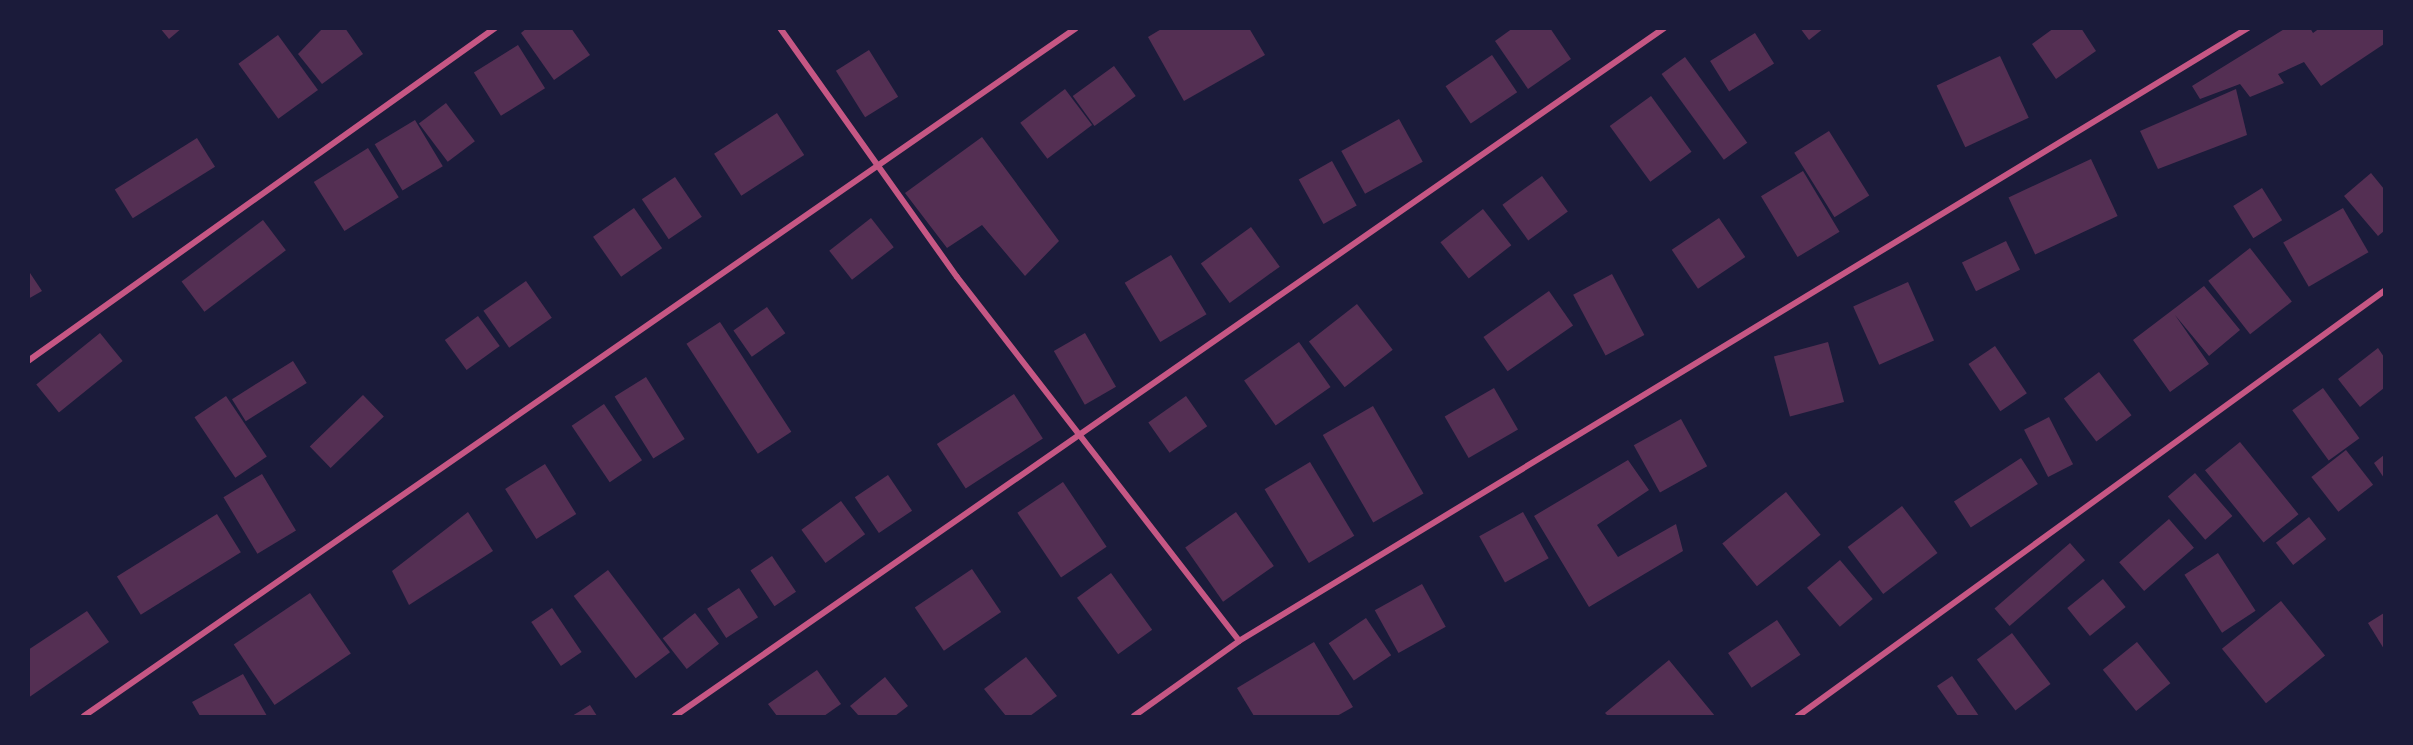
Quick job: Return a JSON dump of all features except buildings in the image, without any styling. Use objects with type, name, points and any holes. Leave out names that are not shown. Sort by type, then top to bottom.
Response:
[{"type":"street","points":[[28,361],[495,28]]},
{"type":"street","points":[[780,28],[957,278],[1080,432],[1239,641]]},
{"type":"street","points":[[84,717],[877,164],[1076,28]]},
{"type":"street","points":[[675,717],[1080,432],[1664,28]]},
{"type":"street","points":[[1134,717],[1239,641],[2248,28]]},
{"type":"street","points":[[1798,717],[2385,291]]}]
